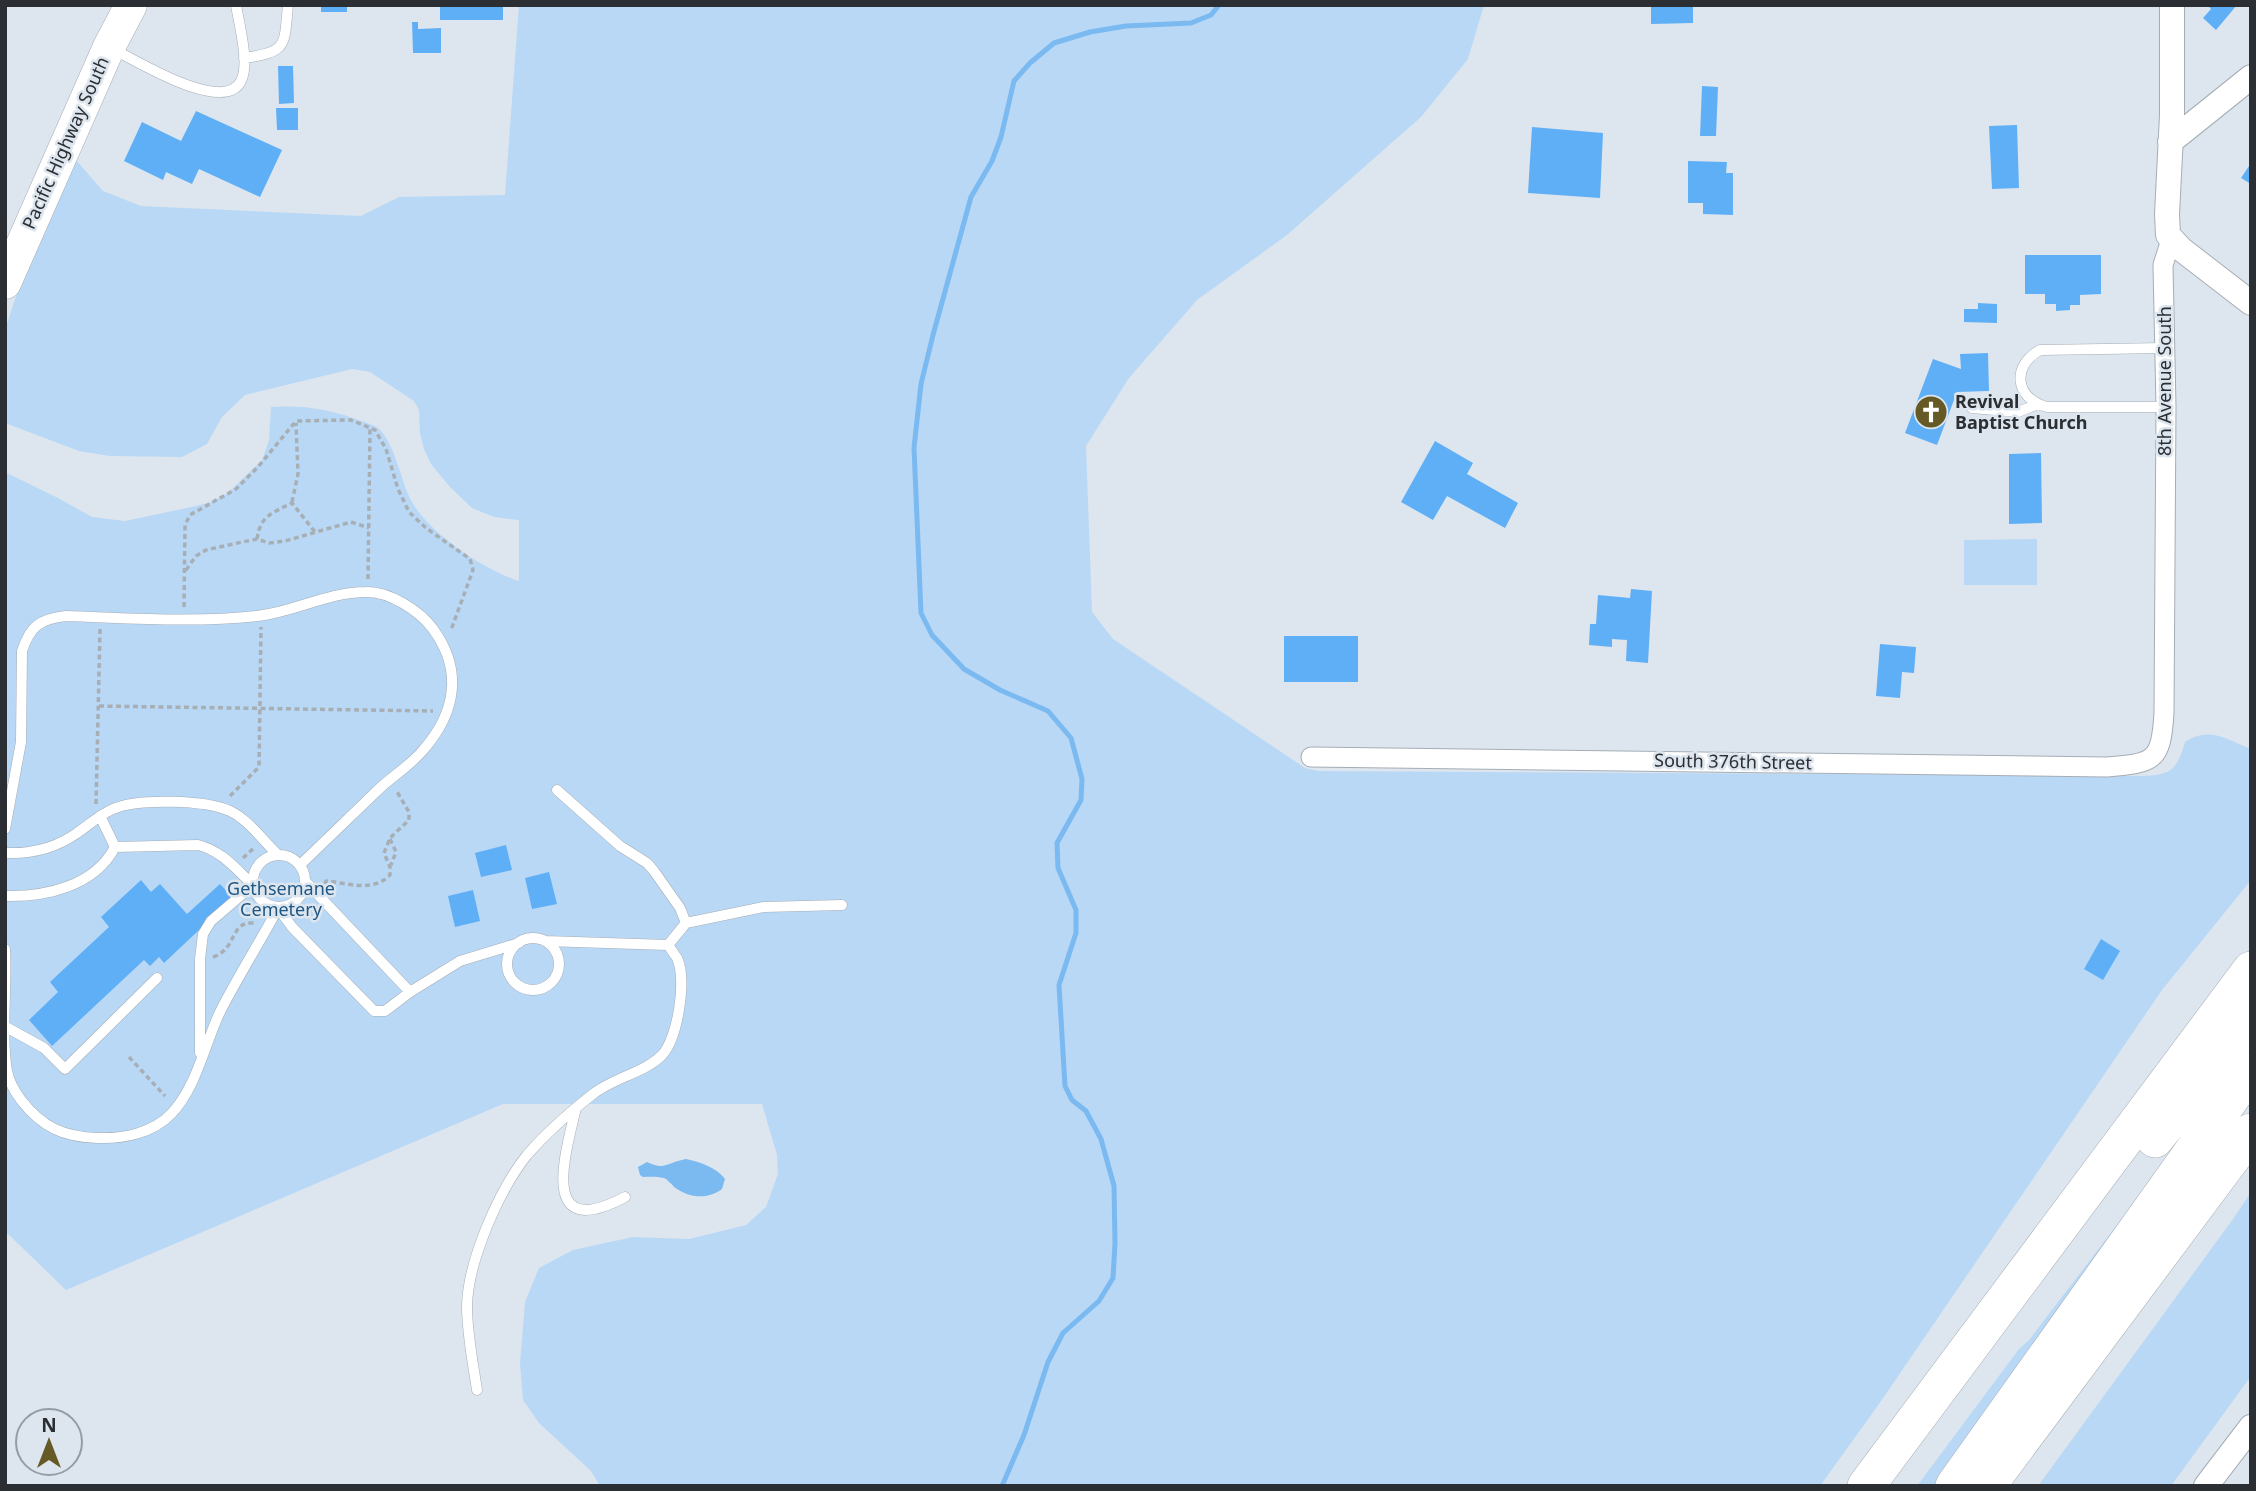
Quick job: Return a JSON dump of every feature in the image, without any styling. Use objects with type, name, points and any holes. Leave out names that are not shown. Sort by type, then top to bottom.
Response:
[{"type":"highway","points":[[1866,1486],[2251,970]]},
{"type":"highway","points":[[1891,1452],[1930,1423],[2251,1019]]},
{"type":"highway","points":[[1954,1486],[2251,1070]]},
{"type":"highway","points":[[1987,1486],[2251,1132]]},
{"type":"main road","name":"Pacific Highway South","points":[[5,229],[108,5]]},
{"type":"main road","name":"Pacific Highway South","points":[[5,283],[109,47],[131,5]]},
{"type":"street","name":"8th Avenue South","points":[[2153,757],[2161,739],[2164,713],[2164,265],[2171,240],[2166,227],[2172,5]]},
{"type":"street","points":[[2170,142],[2251,77]]},
{"type":"street","points":[[2171,240],[2251,303]]},
{"type":"street","name":"South 376th Street","points":[[1311,757],[2107,766],[2131,765],[2153,757]]},
{"type":"street","points":[[2206,1486],[2251,1427]]},
{"type":"lane","points":[[109,47],[198,90],[214,93],[231,91],[241,82],[244,58],[236,5]]},
{"type":"lane","points":[[244,58],[266,55],[276,51],[284,42],[288,5]]},
{"type":"lane","points":[[2165,348],[2040,350],[2025,362],[2021,382],[2029,399],[2047,407],[2166,407]]},
{"type":"lane","points":[[1972,408],[2018,412],[2038,404]]},
{"type":"lane","points":[[5,829],[21,742],[22,652],[26,639],[35,626],[49,618],[66,616],[183,619],[261,616],[333,596],[368,591],[401,601],[428,621],[445,645],[453,676],[449,711],[424,750],[388,780],[300,865]]},
{"type":"lane","points":[[557,790],[620,846],[646,863],[660,878],[680,908],[686,923]]},
{"type":"lane","points":[[5,853],[46,848],[76,834],[115,808],[145,803],[188,804],[230,811],[242,818],[278,855]]},
{"type":"lane","points":[[100,816],[115,848]]},
{"type":"lane","points":[[115,848],[198,845],[220,854],[253,885],[261,901],[278,908],[292,927],[374,1011],[385,1011],[460,961],[531,938],[545,941],[668,945]]},
{"type":"lane","points":[[5,896],[42,894],[74,884],[100,868],[109,860],[115,848]]},
{"type":"lane","points":[[5,949],[8,1073],[16,1093],[32,1114],[47,1126],[83,1138],[123,1137],[142,1132],[158,1125],[180,1102],[189,1088],[235,981],[278,908],[295,902],[304,889],[305,881],[300,865],[293,859],[278,855],[269,857],[256,868],[253,885],[211,921],[203,934],[200,958],[200,1060]]},
{"type":"lane","points":[[305,881],[410,992]]},
{"type":"lane","points":[[668,945],[686,923],[764,907],[842,905]]},
{"type":"lane","points":[[519,943],[510,953],[508,973],[516,984],[528,990],[535,990],[553,982],[559,969],[558,956],[545,941]]},
{"type":"lane","points":[[477,1391],[467,1306],[468,1286],[493,1213],[525,1158],[576,1107],[610,1083],[655,1060],[667,1048],[677,1027],[680,980],[677,959],[668,945]]},
{"type":"lane","points":[[6,1027],[44,1048],[65,1069],[157,978]]},
{"type":"lane","points":[[576,1107],[562,1177],[565,1196],[572,1205],[583,1210],[606,1207],[625,1197]]},
{"type":"path","points":[[296,421],[351,421],[375,430],[386,449],[398,489],[409,512],[470,559],[473,570],[445,645]]},
{"type":"path","points":[[292,503],[298,474],[296,421]]},
{"type":"path","points":[[183,619],[185,525],[190,515],[236,489],[296,421]]},
{"type":"path","points":[[368,591],[370,428]]},
{"type":"path","points":[[292,503],[315,532]]},
{"type":"path","points":[[257,540],[259,526],[267,516],[292,503]]},
{"type":"path","points":[[184,572],[196,556],[206,550],[257,540],[269,543],[285,541],[351,522],[369,528]]},
{"type":"path","points":[[219,808],[259,767],[261,616]]},
{"type":"path","points":[[100,617],[96,808],[100,816]]},
{"type":"path","points":[[99,706],[449,711]]},
{"type":"path","points":[[390,838],[396,852],[390,867]]},
{"type":"path","points":[[236,870],[248,852],[265,843]]},
{"type":"path","points":[[129,1057],[165,1096]]},
{"type":"green space","name":"Gethsemane Cemetery","points":[[519,5],[1484,5],[1468,59],[1421,117],[1287,235],[1197,300],[1129,378],[1086,446],[1092,612],[1113,639],[1305,768],[1318,771],[2143,776],[2161,774],[2172,769],[2185,742],[2202,735],[2225,738],[2251,749],[2251,880],[2162,990],[1820,1486],[600,1486],[591,1471],[539,1423],[523,1400],[520,1363],[525,1302],[539,1268],[573,1250],[633,1237],[689,1239],[746,1225],[766,1207],[778,1174],[777,1155],[762,1104],[503,1104],[66,1290],[5,1231],[5,472],[92,517],[125,521],[211,502],[228,493],[262,460],[269,440],[271,407],[306,407],[328,411],[378,428],[393,451],[408,494],[426,521],[472,558],[519,581],[519,520],[494,517],[472,508],[450,487],[431,464],[424,449],[419,410],[414,401],[370,372],[352,369],[245,395],[222,417],[207,444],[182,457],[110,456],[79,451],[5,423],[5,330],[17,293],[76,160],[103,191],[141,206],[361,216],[399,197],[505,195]]},
{"type":"green space","points":[[2037,539],[2037,585],[1964,585],[1964,540]]},
{"type":"green space","points":[[2237,1068],[1938,1486],[1917,1486],[2019,1349],[2029,1340]]},
{"type":"green space","points":[[2251,1192],[2251,1376],[2171,1486],[2038,1486],[2233,1219]]},
{"type":"water","points":[[686,1159],[717,1171],[725,1179],[722,1189],[710,1195],[692,1195],[680,1191],[666,1179],[640,1175],[638,1167],[647,1162],[663,1166]]},
{"type":"building","points":[[321,5],[347,5],[347,12],[321,12]]},
{"type":"building","points":[[440,5],[503,5],[503,20],[440,20]]},
{"type":"building","points":[[1651,5],[1693,5],[1693,23],[1651,24]]},
{"type":"building","points":[[2207,5],[2237,5],[2216,30],[2203,18],[2211,9]]},
{"type":"building","points":[[412,22],[418,22],[418,29],[441,28],[441,53],[413,53]]},
{"type":"building","points":[[278,66],[293,66],[294,103],[279,104]]},
{"type":"building","points":[[1702,86],[1718,87],[1716,136],[1700,136]]},
{"type":"building","points":[[276,108],[298,108],[298,130],[277,130]]},
{"type":"building","points":[[196,111],[282,150],[260,197],[199,169],[192,184],[166,172],[163,180],[124,161],[142,122],[181,141]]},
{"type":"building","points":[[2017,125],[2019,188],[1992,189],[1989,126]]},
{"type":"building","points":[[1532,127],[1603,133],[1600,198],[1528,193]]},
{"type":"building","points":[[1688,161],[1727,162],[1726,173],[1733,173],[1733,215],[1703,214],[1703,203],[1688,203]]},
{"type":"building","points":[[2251,163],[2251,184],[2241,178]]},
{"type":"building","points":[[2025,255],[2101,255],[2101,294],[2080,295],[2080,305],[2070,305],[2070,310],[2056,311],[2056,304],[2045,304],[2045,294],[2025,294]]},
{"type":"building","points":[[1978,303],[1997,304],[1997,323],[1964,322],[1964,309],[1978,309]]},
{"type":"building","name":"Revival Baptist Church","points":[[1988,353],[1989,391],[1957,392],[1937,445],[1905,433],[1933,359],[1961,369],[1960,354]]},
{"type":"building","points":[[1435,441],[1473,463],[1467,474],[1518,503],[1505,528],[1447,496],[1433,520],[1401,502]]},
{"type":"building","points":[[2041,453],[2042,523],[2009,524],[2009,454]]},
{"type":"building","points":[[1631,589],[1652,591],[1648,663],[1626,661],[1627,640],[1612,639],[1612,647],[1589,645],[1590,624],[1596,624],[1598,595],[1630,598]]},
{"type":"building","points":[[1284,636],[1358,636],[1358,682],[1284,682]]},
{"type":"building","points":[[1880,644],[1916,647],[1914,673],[1902,672],[1900,698],[1876,696]]},
{"type":"building","points":[[506,845],[512,870],[481,877],[475,853]]},
{"type":"building","points":[[549,872],[557,904],[532,909],[525,878]]},
{"type":"building","points":[[141,880],[151,892],[160,884],[187,914],[220,884],[233,898],[164,963],[159,957],[150,966],[144,960],[52,1046],[29,1020],[58,992],[50,982],[109,927],[101,917]]},
{"type":"building","points":[[473,890],[480,921],[455,927],[448,896]]},
{"type":"building","points":[[2101,939],[2120,951],[2103,980],[2084,969]]},
{"type":"waterway","points":[[1002,1486],[1024,1435],[1048,1362],[1063,1333],[1099,1301],[1113,1278],[1114,1186],[1101,1139],[1086,1111],[1072,1100],[1065,1086],[1059,985],[1076,933],[1076,910],[1058,868],[1057,843],[1081,800],[1082,779],[1071,738],[1048,711],[1000,690],[964,669],[932,635],[921,613],[914,448],[921,384],[971,197],[992,161],[1001,137],[1014,81],[1054,43],[1090,32],[1126,26],[1191,23],[1211,15],[1219,5]]},
{"type":"place","name":"Revival Baptist Church","points":[[1931,412]]}]
